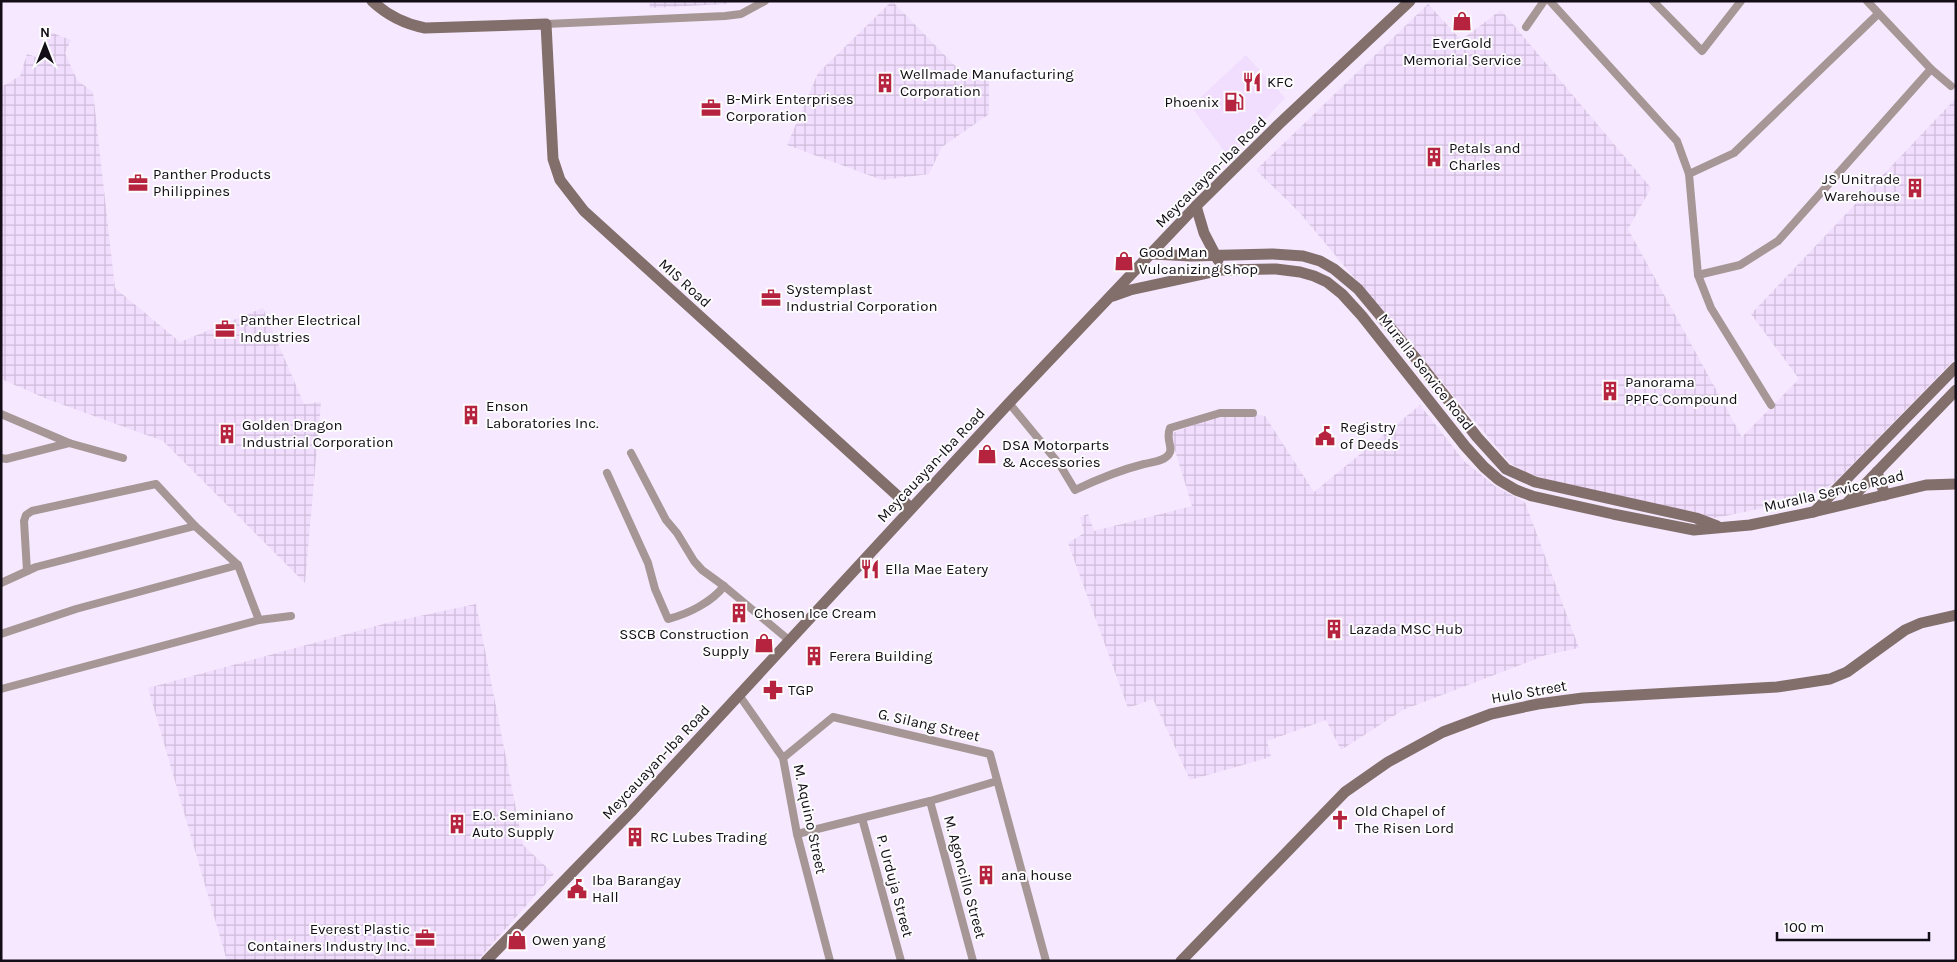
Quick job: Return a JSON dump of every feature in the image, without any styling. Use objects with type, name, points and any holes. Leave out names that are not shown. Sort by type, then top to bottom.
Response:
[{"type":"street","points":[[372,1],[391,16],[411,25],[425,28],[725,16],[742,14],[765,1]]},
{"type":"street","name":"Meycauayan-Iba Road","points":[[486,961],[631,812],[911,508],[1196,206],[1278,125],[1410,1]]},
{"type":"street","points":[[1526,27],[1544,1]]},
{"type":"street","points":[[1550,1],[1677,141],[1689,174],[1698,275],[1711,308],[1771,405]]},
{"type":"street","points":[[1653,1],[1702,51],[1741,1]]},
{"type":"street","points":[[1866,1],[1931,69],[1951,86]]},
{"type":"street","points":[[1689,174],[1734,153],[1878,14]]},
{"type":"street","name":"MIS Road","points":[[546,24],[553,159],[560,180],[572,198],[911,508]]},
{"type":"street","points":[[1698,275],[1740,265],[1778,241],[1931,69]]},
{"type":"street","points":[[1196,206],[1204,233],[1222,270]]},
{"type":"street","name":"Muralla Service Road","points":[[1152,254],[1191,256],[1273,254],[1303,256],[1334,269],[1358,289],[1495,458],[1506,469],[1535,482],[1696,518],[1719,527]]},
{"type":"street","name":"Muralla Service Road","points":[[1109,298],[1130,290],[1222,270],[1276,269],[1300,272],[1327,282],[1342,294],[1362,316],[1465,446],[1484,467],[1516,490],[1532,496],[1613,514],[1694,530],[1750,525],[1926,485],[1956,484]]},
{"type":"street","points":[[1813,512],[1956,366]]},
{"type":"street","points":[[1847,503],[1956,390]]},
{"type":"street","points":[[1009,403],[1060,465],[1076,490],[1119,470],[1169,456],[1171,451],[1167,435],[1170,428],[1220,413],[1253,413]]},
{"type":"street","points":[[1,414],[69,443],[123,458]]},
{"type":"street","points":[[1,458],[6,460],[69,443]]},
{"type":"street","points":[[1878,446],[1891,458]]},
{"type":"street","points":[[631,453],[666,520],[677,533],[694,561],[702,570],[790,641]]},
{"type":"street","points":[[1877,472],[1885,495]]},
{"type":"street","points":[[607,473],[648,563],[655,590],[668,619],[708,601],[724,586]]},
{"type":"street","points":[[28,571],[24,521],[26,515],[32,511],[156,484],[195,526],[238,565],[259,620]]},
{"type":"street","points":[[1,583],[28,571],[195,526]]},
{"type":"street","points":[[1,634],[76,609],[238,565]]},
{"type":"street","name":"Hulo Street","points":[[1181,961],[1345,792],[1388,762],[1443,732],[1491,714],[1538,704],[1583,698],[1777,687],[1830,679],[1847,672],[1905,630],[1921,623],[1956,615]]},
{"type":"street","points":[[1,689],[259,620],[291,616]]},
{"type":"street","name":"M. Aquino Street","points":[[739,695],[783,758],[797,834],[830,961]]},
{"type":"street","name":"G. Silang Street","points":[[783,758],[833,717],[990,754],[1046,961]]},
{"type":"street","points":[[797,834],[930,801],[997,781]]},
{"type":"street","name":"M. Agoncillo Street","points":[[930,801],[973,961]]},
{"type":"street","name":"P. Urduja Street","points":[[862,818],[901,961]]},
{"type":"shaded area","points":[[649,1],[735,1],[725,4],[650,8]]},
{"type":"shaded area","name":"Wellmade Manufacturing Corporation","points":[[892,1],[966,77],[989,77],[989,114],[942,147],[929,174],[882,180],[787,145],[818,73]]},
{"type":"shaded area","points":[[1428,4],[1461,40],[1501,10],[1651,188],[1628,229],[1742,437],[1799,379],[1751,314],[1956,98],[1956,358],[1834,483],[1813,494],[1773,506],[1715,518],[1545,479],[1525,472],[1510,463],[1299,212],[1256,170]]},
{"type":"shaded area","points":[[47,31],[71,40],[65,53],[77,80],[93,92],[115,288],[180,342],[263,308],[304,404],[321,402],[305,583],[163,441],[47,399],[1,379],[1,87],[20,76],[27,54],[36,57],[45,40]]},
{"type":"shaded area","points":[[1246,55],[1285,98],[1229,158],[1191,106]]},
{"type":"shaded area","points":[[1420,405],[1464,461],[1496,487],[1525,502],[1579,648],[1546,655],[1403,710],[1341,750],[1326,720],[1267,741],[1271,757],[1190,780],[1153,699],[1128,708],[1068,543],[1084,533],[1080,517],[1088,514],[1094,531],[1192,506],[1170,434],[1222,414],[1265,416],[1314,492]]},
{"type":"shaded area","points":[[476,604],[523,845],[554,874],[477,961],[227,961],[148,688],[387,623]]},
{"type":"place","name":"EverGold Memorial Service","points":[[1462,21]]},
{"type":"place","name":"KFC","points":[[1252,82]]},
{"type":"place","name":"Wellmade Manufacturing Corporation","points":[[885,83]]},
{"type":"place","name":"Phoenix","points":[[1234,102]]},
{"type":"place","name":"B-Mirk Enterprises Corporation","points":[[711,108]]},
{"type":"place","name":"Petals and Charles","points":[[1434,157]]},
{"type":"place","name":"Panther Products Philippines","points":[[138,183]]},
{"type":"place","name":"JS Unitrade Warehouse","points":[[1915,188]]},
{"type":"place","name":"Good Man Vulcanizing Shop","points":[[1124,261]]},
{"type":"place","name":"Systemplast Industrial Corporation","points":[[771,298]]},
{"type":"place","name":"Panther Electrical Industries","points":[[225,329]]},
{"type":"place","name":"Panorama PPFC Compound","points":[[1610,391]]},
{"type":"place","name":"Enson Laboratories Inc.","points":[[471,415]]},
{"type":"place","name":"Golden Dragon Industrial Corporation","points":[[227,434]]},
{"type":"place","name":"Registry of Deeds","points":[[1325,436]]},
{"type":"place","name":"DSA Motorparts & Accessories","points":[[987,454]]},
{"type":"place","name":"Ella Mae Eatery","points":[[870,569]]},
{"type":"place","name":"Chosen Ice Cream","points":[[739,613]]},
{"type":"place","name":"Lazada MSC Hub","points":[[1334,629]]},
{"type":"place","name":"SSCB Construction Supply","points":[[764,643]]},
{"type":"place","name":"Ferera Building","points":[[814,656]]},
{"type":"place","name":"TGP","points":[[773,690]]},
{"type":"place","name":"Old Chapel of The Risen Lord","points":[[1340,820]]},
{"type":"place","name":"E.O. Seminiano Auto Supply","points":[[457,824]]},
{"type":"place","name":"RC Lubes Trading","points":[[635,837]]},
{"type":"place","name":"ana house","points":[[986,875]]},
{"type":"place","name":"Iba Barangay Hall","points":[[577,889]]},
{"type":"place","name":"Everest Plastic Containers Industry Inc.","points":[[425,938]]},
{"type":"place","name":"Owen yang","points":[[517,940]]}]
